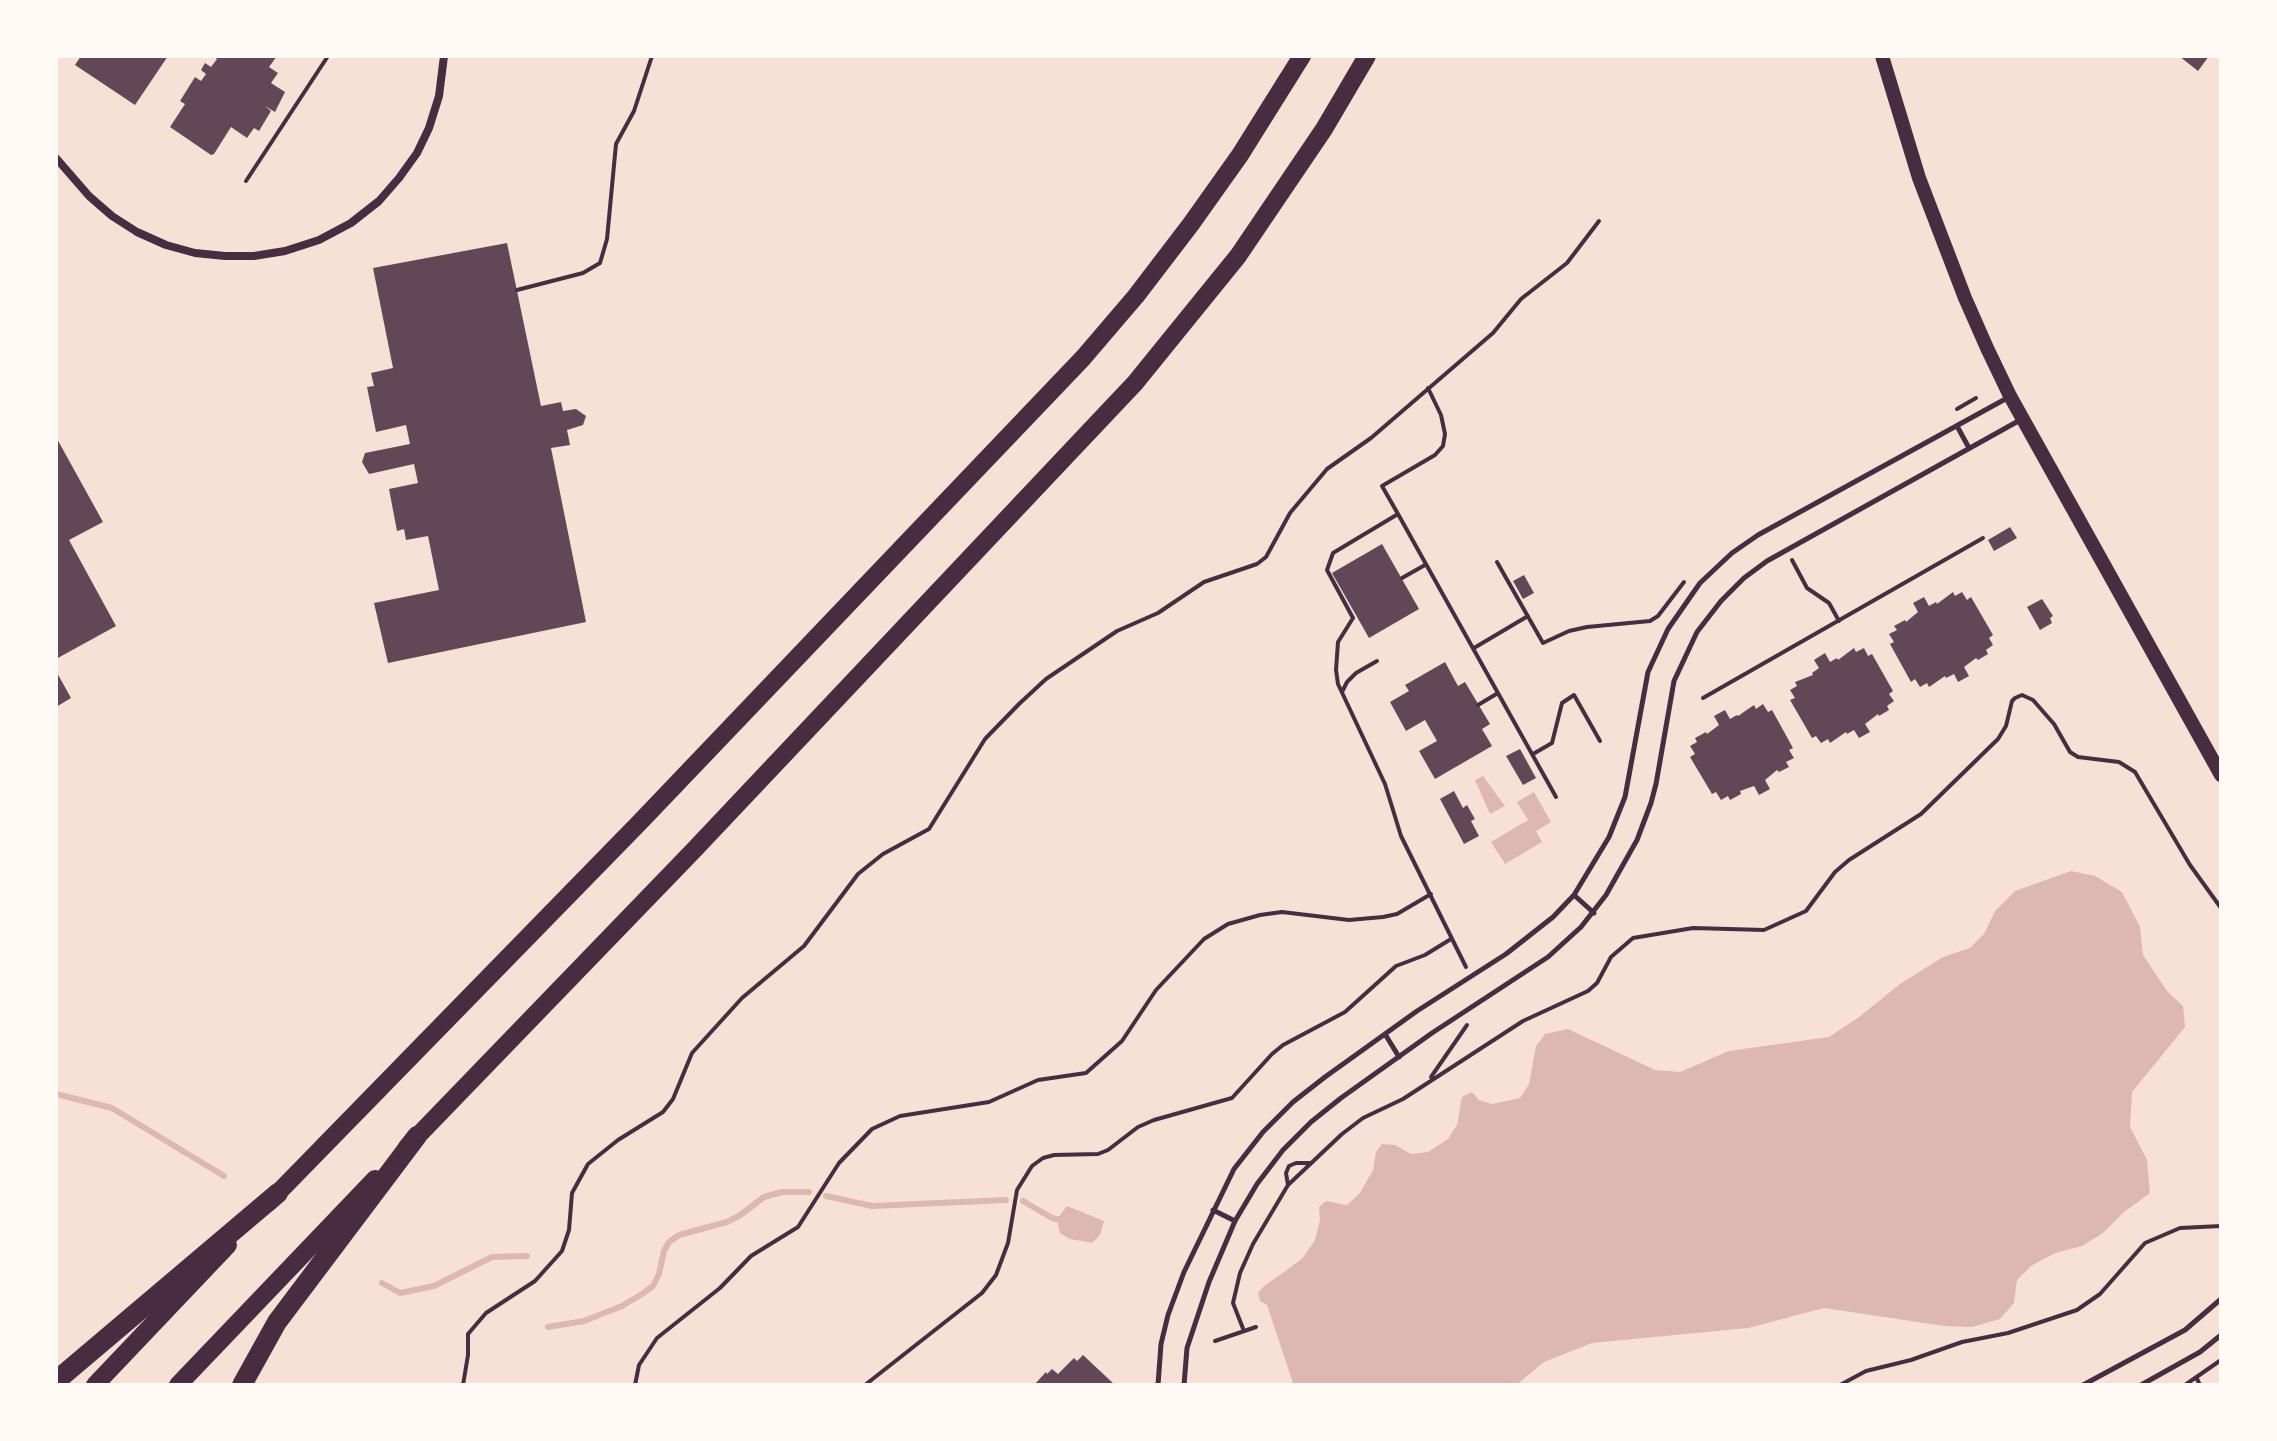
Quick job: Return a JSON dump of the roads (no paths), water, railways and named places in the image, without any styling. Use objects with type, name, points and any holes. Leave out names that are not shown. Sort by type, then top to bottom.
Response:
[{"type":"highway","points":[[242,1385],[277,1322],[417,1136]]},
{"type":"highway","points":[[56,1381],[278,1193]]},
{"type":"main road","points":[[95,1385],[641,821],[1083,358],[1191,224],[1240,155],[1302,56]]},
{"type":"main road","points":[[178,1385],[693,851],[1135,383],[1246,245],[1324,129],[1367,56]]},
{"type":"street","points":[[56,158],[89,196],[112,216],[166,245],[195,253],[225,256],[254,256],[285,251],[319,240],[351,223],[379,201],[399,178],[417,153],[429,128],[439,96],[444,56]]},
{"type":"street","points":[[1882,56],[1908,147],[1974,320],[2010,396],[2221,775]]},
{"type":"lane","points":[[1158,1385],[1161,1344],[1171,1306],[1213,1210],[1234,1169],[1278,1116],[1385,1034],[1519,945],[1574,895],[1595,864],[1619,814],[1632,771],[1648,672],[1668,629],[1687,599],[1714,568],[1744,544],[2010,396]]},
{"type":"lane","points":[[1184,1385],[1187,1348],[1193,1325],[1235,1221],[1257,1184],[1297,1135],[1341,1098],[1548,957],[1594,913],[1643,825],[1656,784],[1674,681],[1688,648],[1709,614],[1733,588],[1786,550],[2023,419]]},
{"type":"lane","points":[[1957,426],[1969,448]]},
{"type":"lane","points":[[1574,895],[1594,913]]},
{"type":"lane","points":[[1385,1034],[1399,1057]]},
{"type":"lane","points":[[1213,1210],[1235,1221]]},
{"type":"lane","points":[[2083,1385],[2185,1330],[2221,1299]]},
{"type":"lane","points":[[2141,1385],[2200,1352],[2221,1335]]},
{"type":"waterway","points":[[56,1094],[112,1108],[224,1176]]},
{"type":"waterway","points":[[548,1327],[584,1321],[622,1306],[642,1294],[653,1286],[664,1251],[669,1242],[679,1235],[727,1222],[764,1197],[782,1192],[809,1192]]},
{"type":"waterway","points":[[826,1196],[872,1206],[1006,1200]]},
{"type":"waterway","points":[[1023,1201],[1052,1218],[1065,1221]]},
{"type":"waterway","points":[[382,1283],[400,1293],[434,1286],[492,1257],[527,1256]]}]
